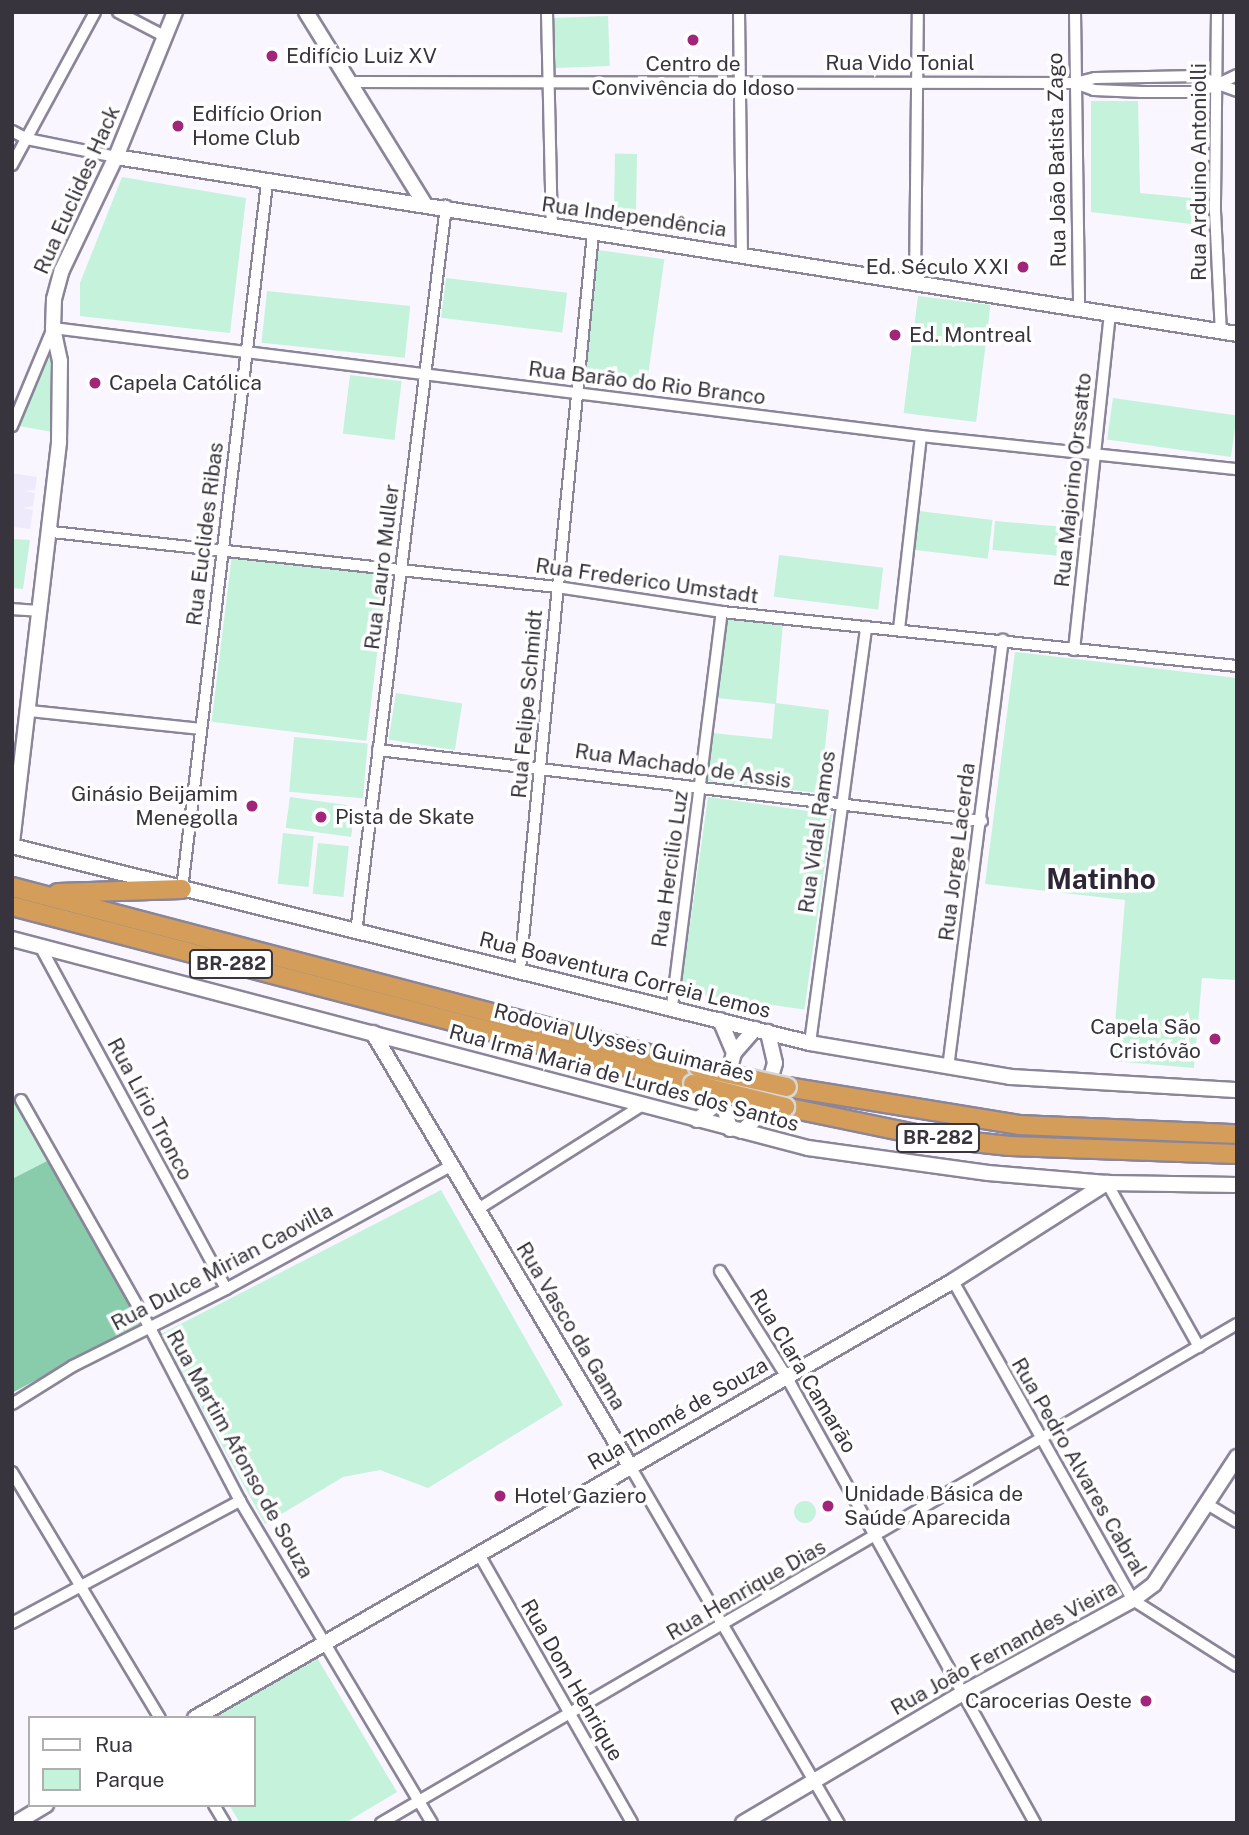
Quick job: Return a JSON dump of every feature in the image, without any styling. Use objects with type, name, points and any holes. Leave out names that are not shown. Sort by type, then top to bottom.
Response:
[{"type":"highway","name":"Rodovia Ulysses Guimarães","points":[[12,887],[695,1075],[785,1107],[935,1138],[985,1143],[1237,1154]]},
{"type":"highway","points":[[37,894],[182,889]]},
{"type":"highway","name":"Rodovia Ulysses Guimarães","points":[[12,906],[695,1075],[787,1087],[1019,1125],[1237,1134]]},
{"type":"street","points":[[12,165],[95,12]]},
{"type":"street","points":[[118,12],[166,37]]},
{"type":"street","name":"Rua Euclides Hack","points":[[12,426],[53,328],[62,270],[116,157],[175,12]]},
{"type":"street","points":[[306,12],[424,203]]},
{"type":"street","points":[[547,12],[552,228]]},
{"type":"street","points":[[739,12],[742,254]]},
{"type":"street","points":[[915,284],[918,12]]},
{"type":"street","name":"Rua João Batista Zago","points":[[1075,12],[1079,307]]},
{"type":"street","name":"Rua Arduino Antoniolli","points":[[1217,12],[1215,211],[1222,332]]},
{"type":"street","name":"Rua Vido Tonial","points":[[1075,83],[1094,90],[1198,92],[1237,75]]},
{"type":"street","name":"Rua Vido Tonial","points":[[347,82],[1075,83],[1142,77],[1199,76],[1237,91]]},
{"type":"street","points":[[1142,77],[1142,92]]},
{"type":"street","name":"Rua Independência","points":[[12,131],[27,139],[267,183],[446,206],[552,228],[742,254],[1237,334]]},
{"type":"street","name":"Rua Euclides Ribas","points":[[182,889],[267,183]]},
{"type":"street","name":"Rua Lauro Muller","points":[[356,933],[446,206]]},
{"type":"street","name":"Rua Felipe Schmidt","points":[[520,969],[593,234]]},
{"type":"street","name":"Rua Majorino Orssatto","points":[[1074,650],[1110,314]]},
{"type":"street","points":[[12,844],[52,532],[60,361],[53,328]]},
{"type":"street","name":"Rua Barão do Rio Branco","points":[[53,328],[920,436],[1237,469]]},
{"type":"street","points":[[899,629],[920,436]]},
{"type":"street","name":"Rua Frederico Umstadt","points":[[52,532],[557,587],[722,611],[1237,666]]},
{"type":"street","points":[[12,609],[41,611]]},
{"type":"street","name":"Rua Hercilio Luz","points":[[671,1006],[722,611]]},
{"type":"street","name":"Rua Vidal Ramos","points":[[810,1043],[839,806],[866,627]]},
{"type":"street","name":"Rua Jorge Lacerda","points":[[948,1068],[982,821],[1003,640]]},
{"type":"street","points":[[30,711],[201,729]]},
{"type":"street","name":"Rua Machado de Assis","points":[[379,750],[982,821]]},
{"type":"street","name":"Rua Boaventura Correia Lemos","points":[[12,844],[356,933],[520,969],[810,1043],[948,1068],[1089,1084],[1237,1090]]},
{"type":"street","name":"Rua Irmã Maria de Lurdes dos Santos","points":[[12,939],[772,1139],[988,1173],[1107,1183],[1237,1185]]},
{"type":"street","name":"Rua Lírio Tronco","points":[[40,946],[226,1289]]},
{"type":"street","points":[[720,1020],[734,1053]]},
{"type":"street","points":[[697,1120],[722,1099],[734,1053],[761,1030],[776,1057]]},
{"type":"street","name":"Rua Vasco da Gama","points":[[373,1033],[839,1823]]},
{"type":"street","points":[[772,1139],[760,1115],[776,1057],[796,1039]]},
{"type":"street","points":[[722,1099],[736,1130],[760,1115]]},
{"type":"street","name":"Rua Martim Afonso de Souza","points":[[20,1100],[149,1328],[240,1501],[432,1823]]},
{"type":"street","points":[[478,1209],[641,1106]]},
{"type":"street","name":"Rua Dulce Mirian Caovilla","points":[[12,1404],[73,1366],[226,1289],[451,1167]]},
{"type":"street","points":[[1107,1183],[1199,1346]]},
{"type":"street","name":"Rua Thomé de Souza","points":[[198,1716],[324,1641],[480,1556],[630,1466],[953,1281],[1107,1183]]},
{"type":"street","name":"Rua Clara Camarão","points":[[720,1271],[786,1376],[1035,1823]]},
{"type":"street","name":"Rua Pedro Alvares Cabral","points":[[953,1281],[1133,1600],[1237,1666]]},
{"type":"street","name":"Rua Henrique Dias","points":[[381,1823],[418,1799],[877,1537],[1040,1437],[1237,1324]]},
{"type":"street","name":"Rua João Fernandes Vieira","points":[[743,1823],[963,1693],[1133,1600],[1154,1584],[1237,1457]]},
{"type":"street","points":[[12,1472],[159,1716]]},
{"type":"street","points":[[12,1623],[240,1501]]},
{"type":"street","points":[[1207,1504],[1237,1522]]},
{"type":"street","name":"Rua Dom Henrique","points":[[480,1556],[632,1823]]},
{"type":"street","points":[[12,1814],[17,1823],[43,1807]]},
{"type":"street","points":[[215,1807],[225,1823]]},
{"type":"shaded area","points":[[12,473],[37,477],[35,490],[25,491],[35,493],[33,506],[23,508],[33,510],[30,529],[12,527]]},
{"type":"green space","points":[[608,16],[610,66],[555,68],[553,18]]},
{"type":"green space","points":[[1091,101],[1138,101],[1140,193],[1202,199],[1199,225],[1091,212]]},
{"type":"green space","points":[[615,154],[637,154],[636,219],[614,219]]},
{"type":"green space","points":[[122,177],[246,198],[230,333],[80,316],[80,283]]},
{"type":"green space","points":[[598,250],[664,259],[647,385],[580,376]]},
{"type":"green space","points":[[446,278],[567,293],[562,333],[441,318]]},
{"type":"green space","points":[[267,291],[410,306],[405,358],[262,343]]},
{"type":"green space","points":[[918,296],[990,305],[976,422],[904,413]]},
{"type":"green space","points":[[53,335],[52,432],[19,426]]},
{"type":"green space","points":[[350,375],[402,381],[394,440],[343,434]]},
{"type":"green space","points":[[1113,398],[1237,415],[1231,457],[1107,440]]},
{"type":"green space","points":[[919,511],[992,520],[988,559],[914,550]]},
{"type":"green space","points":[[995,521],[1059,527],[1056,555],[992,550]]},
{"type":"green space","points":[[12,539],[30,540],[23,589],[12,588]]},
{"type":"green space","points":[[232,555],[387,574],[366,741],[212,722]]},
{"type":"green space","points":[[779,555],[883,568],[878,609],[774,597]]},
{"type":"green space","points":[[725,617],[783,623],[776,703],[829,710],[820,793],[707,781],[712,733],[772,739],[775,704],[717,698]]},
{"type":"green space","points":[[1015,652],[1237,678],[1237,980],[1202,978],[1194,1068],[1112,1061],[1125,900],[985,884]]},
{"type":"green space","points":[[396,693],[462,703],[455,750],[389,739]]},
{"type":"green space","points":[[294,737],[368,743],[363,798],[289,792]]},
{"type":"green space","name":"Pista de Skate","points":[[290,797],[355,806],[351,837],[286,828]]},
{"type":"green space","points":[[708,797],[832,814],[804,1009],[681,992]]},
{"type":"green space","points":[[283,833],[314,836],[308,887],[278,884]]},
{"type":"green space","points":[[318,843],[349,846],[343,897],[313,894]]},
{"type":"green space","points":[[12,1098],[49,1160],[12,1179]]},
{"type":"green space","points":[[49,1160],[140,1324],[12,1393],[12,1179]]},
{"type":"green space","points":[[441,1190],[563,1405],[428,1488],[380,1470],[343,1477],[265,1524],[161,1334]]},
{"type":"green space","points":[[805,1501],[813,1504],[816,1512],[813,1520],[805,1523],[797,1520],[794,1512],[797,1504]]},
{"type":"green space","points":[[316,1656],[397,1792],[345,1823],[240,1823],[230,1807],[256,1807],[256,1716],[214,1716]]},
{"type":"place","name":"Centro de Convivência do Idoso","points":[[693,40]]},
{"type":"place","name":"Edifício Luiz XV","points":[[272,56]]},
{"type":"place","name":"Edifício Orion Home Club","points":[[178,126]]},
{"type":"place","name":"Ed. Século XXI","points":[[1023,267]]},
{"type":"place","name":"Ed. Montreal","points":[[895,335]]},
{"type":"place","name":"Capela Católica","points":[[95,383]]},
{"type":"place","name":"Ginásio Beijamim Menegolla","points":[[252,806]]},
{"type":"place","name":"Pista de Skate","points":[[321,817]]},
{"type":"place","name":"Capela São Cristóvão","points":[[1215,1039]]},
{"type":"place","name":"Hotel Gaziero","points":[[500,1496]]},
{"type":"place","name":"Unidade Básica de Saúde Aparecida","points":[[828,1506]]},
{"type":"place","name":"Carocerias Oeste","points":[[1146,1701]]},
{"type":"district","name":"Matinho","points":[[1101,879]]}]
